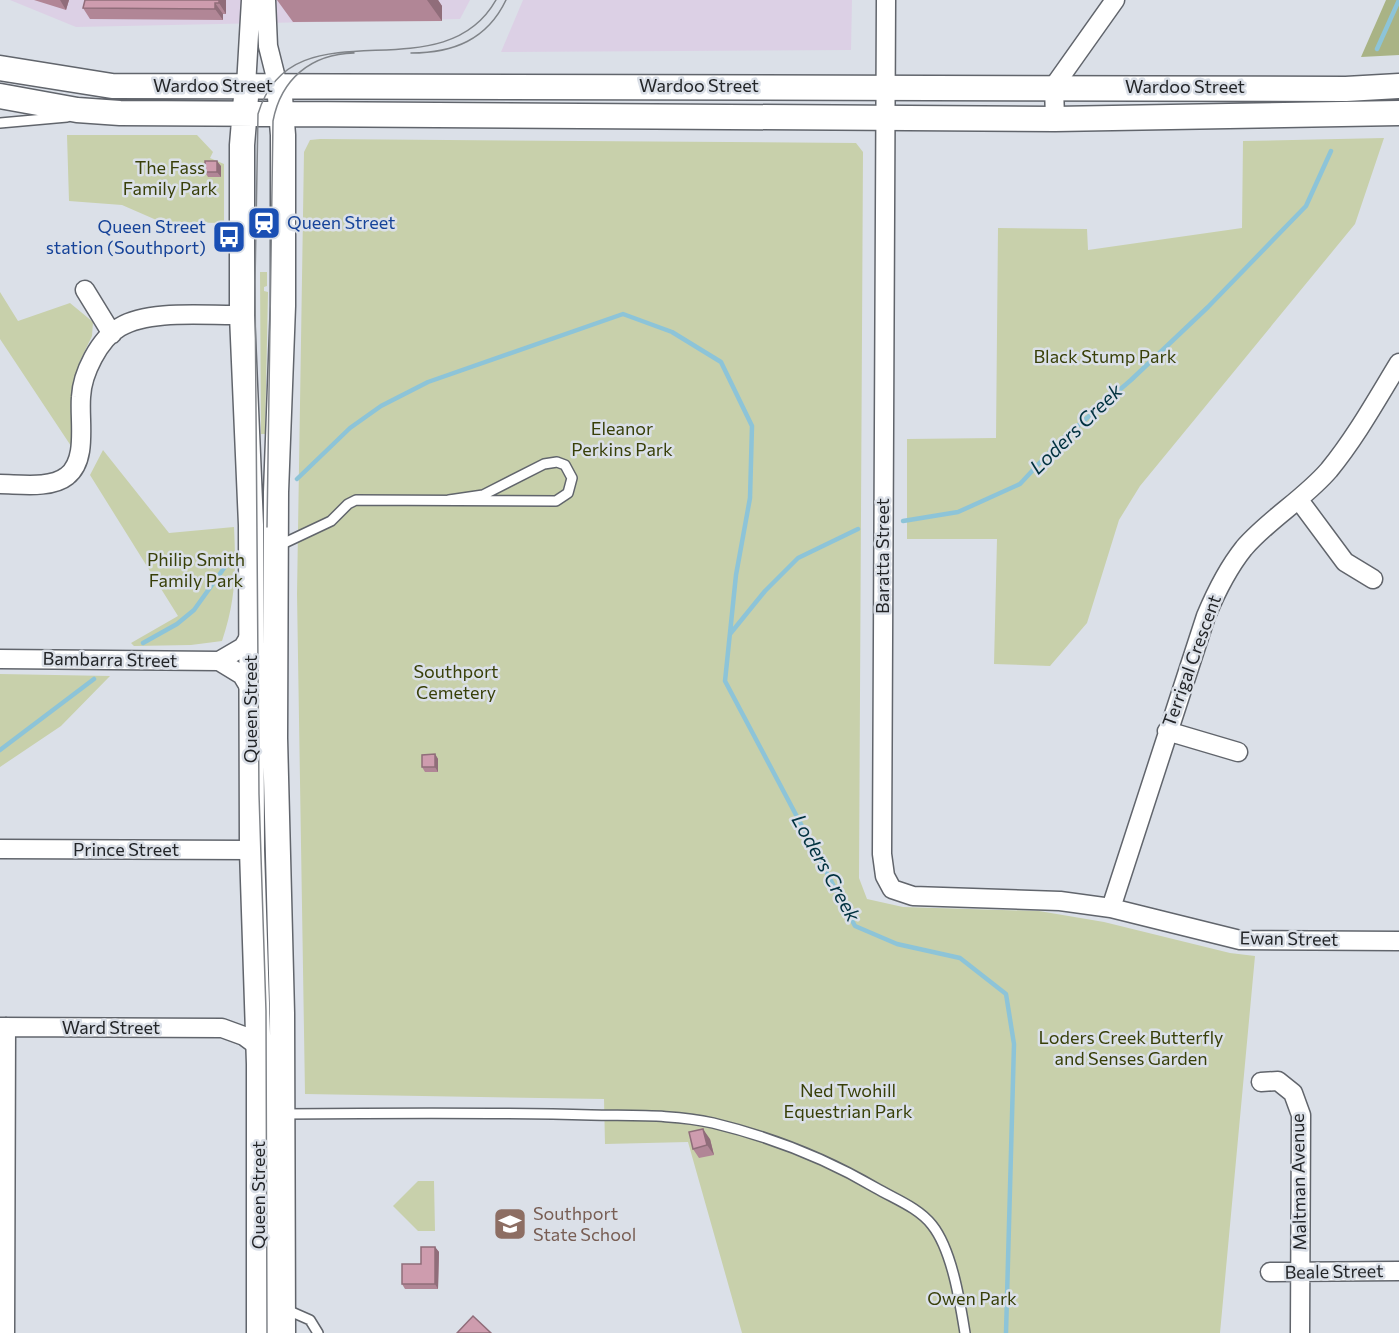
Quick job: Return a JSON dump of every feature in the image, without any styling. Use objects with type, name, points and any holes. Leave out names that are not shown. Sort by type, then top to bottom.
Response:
[{"type":"main road","name":"Wardoo Street","points":[[0,68],[112,86],[1054,86],[1346,89],[1399,86]]},
{"type":"main road","name":"Queen Street","points":[[246,86],[242,151],[243,315],[249,419],[252,850],[271,1308],[283,1333]]},
{"type":"main road","name":"Queen Street","points":[[259,1333],[271,1308],[283,1114],[275,749],[275,547],[283,306],[282,113],[278,86]]},
{"type":"main road","name":"Wardoo Street","points":[[0,96],[77,110],[120,113],[885,116],[1055,119],[1399,113]]},
{"type":"street","points":[[246,86],[251,0]]},
{"type":"street","points":[[266,0],[268,46],[278,86]]},
{"type":"street","name":"Baratta Street","points":[[886,0],[882,854],[885,876],[892,889],[913,896],[1058,901],[1111,908]]},
{"type":"street","points":[[1055,119],[1054,86],[1115,0]]},
{"type":"street","points":[[85,290],[112,334]]},
{"type":"street","points":[[0,484],[50,482],[67,477],[79,461],[81,394],[90,365],[102,344],[120,327],[150,317],[243,315]]},
{"type":"street","name":"Terrigal Crescent","points":[[1111,908],[1167,731],[1217,589],[1245,547],[1299,500],[1348,445],[1399,363]]},
{"type":"street","points":[[1299,500],[1345,562],[1373,579]]},
{"type":"street","points":[[250,634],[243,647],[219,661],[242,675],[251,690]]},
{"type":"street","name":"Bambarra Street","points":[[0,659],[219,661]]},
{"type":"street","points":[[1167,731],[1238,752]]},
{"type":"street","name":"Prince Street","points":[[0,849],[252,850]]},
{"type":"street","name":"Ewan Street","points":[[1111,908],[1240,940],[1399,941]]},
{"type":"street","name":"Ward Street","points":[[222,1028],[244,1019],[258,1005]]},
{"type":"street","points":[[3,1027],[5,1333]]},
{"type":"street","name":"Ward Street","points":[[3,1027],[222,1028],[244,1036],[259,1047]]},
{"type":"street","name":"Maltman Avenue","points":[[1261,1082],[1278,1081],[1293,1093],[1301,1115],[1300,1333]]},
{"type":"street","name":"Beale Street","points":[[1270,1272],[1399,1271]]},
{"type":"lane","name":"Wardoo Street","points":[[0,123],[120,113]]},
{"type":"lane","points":[[275,547],[330,521],[353,501],[556,501],[568,494],[572,478],[565,465],[550,462],[483,495],[449,500]]},
{"type":"lane","points":[[283,1114],[566,1114],[661,1118],[711,1123],[801,1149],[855,1175],[923,1215],[942,1241],[950,1265],[965,1333]]},
{"type":"lane","points":[[271,1308],[298,1313],[310,1320],[318,1333]]},
{"type":"shaded area","points":[[10,0],[470,0],[460,19],[76,27]]},
{"type":"shaded area","points":[[523,0],[852,0],[851,50],[501,52]]},
{"type":"green space","points":[[1386,0],[1399,0],[1399,55],[1361,57]]},
{"type":"green space","name":"The Fass Family Park","points":[[67,135],[197,135],[213,152],[210,158],[224,164],[224,223],[161,222],[122,205],[69,201]]},
{"type":"green space","name":"Black Stump Park","points":[[1384,138],[1355,224],[1140,486],[1119,520],[1087,623],[1050,666],[994,664],[997,539],[907,539],[907,439],[996,438],[998,228],[1087,229],[1088,250],[1242,228],[1243,141]]},
{"type":"green space","points":[[310,140],[856,143],[863,152],[859,878],[867,899],[903,907],[1039,911],[1104,922],[1230,953],[1255,956],[1220,1333],[742,1333],[688,1142],[605,1144],[604,1099],[305,1094],[297,594],[304,152]]},
{"type":"green space","points":[[260,272],[267,272],[267,286],[264,287],[264,291],[268,292],[265,434],[261,434]]},
{"type":"green space","points":[[0,292],[18,321],[70,303],[93,322],[92,336],[79,363],[71,446],[0,339]]},
{"type":"green space","name":"Philip Smith Family Park","points":[[103,450],[169,533],[234,527],[234,585],[222,641],[191,645],[134,646],[131,643],[178,616],[90,475]]},
{"type":"green space","points":[[0,674],[110,676],[61,726],[0,767]]},
{"type":"green space","points":[[418,1181],[434,1181],[435,1231],[418,1231],[393,1206]]},
{"type":"building","points":[[85,0],[219,0],[219,3],[215,3],[215,9],[83,8]]},
{"type":"building","points":[[205,161],[217,161],[217,172],[205,172]]},
{"type":"building","points":[[435,754],[435,767],[422,767],[422,755]]},
{"type":"building","points":[[703,1129],[707,1145],[693,1149],[689,1132]]},
{"type":"building","points":[[421,1247],[435,1247],[435,1284],[402,1284],[402,1264],[421,1264]]},
{"type":"building","points":[[473,1316],[491,1333],[457,1333]]},
{"type":"waterway","name":"Loders Creek","points":[[1377,49],[1399,0]]},
{"type":"waterway","name":"Loders Creek","points":[[903,521],[958,512],[1020,484],[1059,442],[1131,380],[1208,307],[1306,206],[1331,151]]},
{"type":"waterway","name":"Loders Creek","points":[[297,479],[350,428],[381,406],[428,382],[623,314],[672,332],[721,362],[752,426],[750,498],[736,575],[725,681],[855,926],[897,944],[960,958],[1006,994],[1014,1044],[1006,1333]]},
{"type":"waterway","name":"Loders Creek","points":[[730,634],[765,591],[798,558],[858,529]]},
{"type":"waterway","points":[[143,643],[177,624],[194,610],[232,557]]},
{"type":"waterway","points":[[0,750],[94,679]]},
{"type":"tram line","points":[[267,1333],[266,1011],[259,794],[255,282],[258,114],[276,80],[302,62],[334,53],[405,49],[440,43],[471,28],[496,0]]},
{"type":"tram line","points":[[411,53],[441,50],[467,42],[489,25],[506,0]]},
{"type":"tram line","points":[[267,527],[273,121],[283,93],[300,72],[324,58],[354,53]]},
{"type":"place","name":"Queen Street","points":[[264,223]]},
{"type":"place","name":"Queen Street station (Southport)","points":[[229,237]]},
{"type":"place","name":"Southport State School","points":[[510,1224]]},
{"type":"park label","name":"Eleanor Perkins Park","points":[[622,439]]},
{"type":"park label","name":"Southport Cemetery","points":[[456,682]]},
{"type":"park label","name":"Loders Creek Butterfly and Senses Garden","points":[[1131,1048]]},
{"type":"park label","name":"Ned Twohill Equestrian Park","points":[[848,1101]]},
{"type":"park label","name":"Owen Park","points":[[972,1299]]}]
